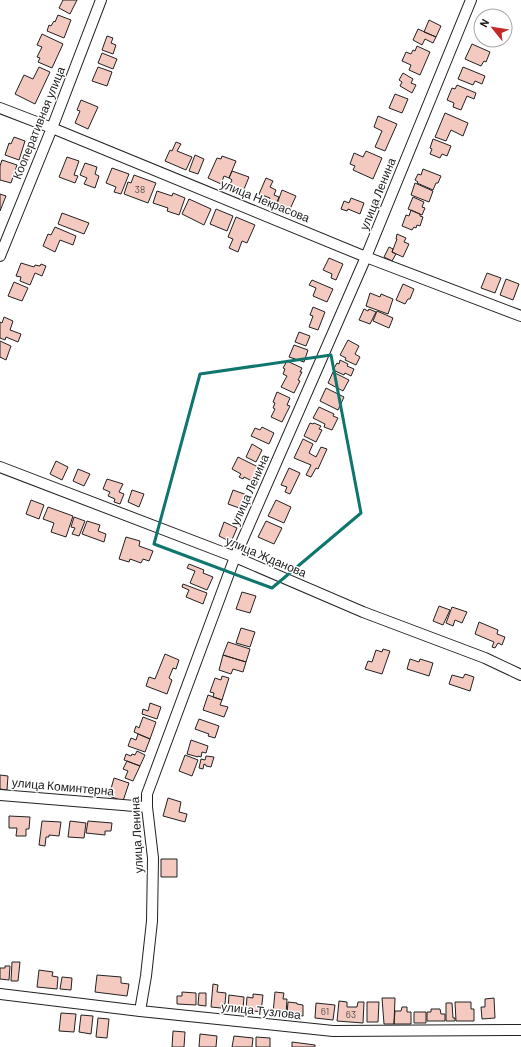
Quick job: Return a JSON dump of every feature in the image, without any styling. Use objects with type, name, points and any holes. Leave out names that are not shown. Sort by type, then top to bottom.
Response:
[{"type":"street","name":"Кооперативная улица","points":[[0,256],[52,128],[101,0]]},
{"type":"street","name":"улица Ленина","points":[[140,1011],[146,976],[152,921],[153,858],[147,807],[147,794],[234,557],[366,258],[471,0]]},
{"type":"street","name":"улица Некрасова","points":[[0,108],[52,128],[366,258],[521,316]]},
{"type":"street","name":"улица Жданова","points":[[0,467],[234,557],[364,612],[485,658],[521,675]]},
{"type":"street","name":"улица Коминтерна","points":[[0,795],[147,807]]},
{"type":"street","name":"улица Тузлова","points":[[0,994],[140,1011],[333,1031],[521,1030]]},
{"type":"highlighted area","points":[[331,355],[361,513],[272,588],[154,544],[200,374]]},
{"type":"building","points":[[63,0],[77,0],[70,14],[59,8]]},
{"type":"building","points":[[58,15],[71,20],[64,38],[47,31],[49,25],[51,26],[54,21],[55,22]]},
{"type":"building","points":[[429,20],[441,26],[436,37],[424,32]]},
{"type":"building","points":[[418,29],[436,37],[433,43],[425,39],[422,45],[413,40]]},
{"type":"building","points":[[42,34],[63,44],[52,68],[38,62],[40,58],[37,57],[42,47],[37,45]]},
{"type":"building","points":[[107,36],[113,38],[111,43],[116,45],[113,54],[102,50]]},
{"type":"building","points":[[472,44],[473,48],[481,48],[490,52],[486,62],[484,61],[481,66],[465,59]]},
{"type":"building","points":[[417,46],[430,52],[420,75],[409,70],[411,65],[402,61],[406,52],[411,54],[413,50],[415,51]]},
{"type":"building","points":[[102,53],[117,59],[113,69],[98,63]]},
{"type":"building","points":[[39,67],[50,72],[35,104],[15,94],[24,75],[33,79]]},
{"type":"building","points":[[98,67],[112,72],[107,86],[92,81]]},
{"type":"building","points":[[463,67],[485,76],[482,84],[475,81],[473,85],[458,79]]},
{"type":"building","points":[[403,73],[413,79],[411,83],[416,85],[412,93],[400,86],[402,82],[399,80]]},
{"type":"building","points":[[457,85],[476,93],[474,99],[467,96],[461,110],[453,107],[454,103],[447,100],[452,88],[455,89]]},
{"type":"building","points":[[395,94],[408,99],[402,113],[389,108]]},
{"type":"building","points":[[81,100],[98,107],[88,129],[75,123],[80,111],[77,110]]},
{"type":"building","points":[[445,113],[468,123],[463,136],[451,130],[446,141],[435,137]]},
{"type":"building","points":[[378,116],[397,124],[385,151],[375,147],[382,131],[374,127]]},
{"type":"building","points":[[14,137],[25,141],[19,160],[5,155],[9,143],[11,144]]},
{"type":"building","points":[[433,139],[451,146],[447,156],[442,154],[440,158],[430,154]]},
{"type":"building","points":[[176,142],[181,144],[177,151],[192,157],[186,170],[165,161]]},
{"type":"building","points":[[366,151],[382,158],[373,179],[353,170],[355,166],[350,164],[354,153],[363,157]]},
{"type":"building","points":[[195,155],[204,159],[198,174],[189,171]]},
{"type":"building","points":[[222,156],[236,161],[229,178],[224,176],[221,184],[208,178],[217,158],[221,159]]},
{"type":"building","points":[[67,157],[79,161],[74,175],[78,176],[75,183],[59,177]]},
{"type":"building","points":[[2,160],[17,165],[11,183],[0,180],[0,166]]},
{"type":"building","points":[[85,163],[97,167],[95,174],[99,176],[95,188],[84,184],[87,178],[80,175]]},
{"type":"building","points":[[112,168],[129,174],[121,194],[114,192],[116,187],[106,183]]},
{"type":"building","points":[[423,169],[441,176],[433,190],[417,183],[418,182],[415,180],[418,174],[421,175]]},
{"type":"building","points":[[232,171],[249,177],[242,194],[228,188],[232,180],[229,178]]},
{"type":"building","points":[[134,175],[156,183],[148,203],[124,194],[128,182],[131,183]]},
{"type":"building","points":[[266,178],[273,181],[270,187],[276,190],[274,195],[279,197],[275,207],[268,204],[270,198],[259,194]]},
{"type":"building","points":[[415,183],[433,191],[429,202],[411,195]]},
{"type":"building","points":[[282,190],[296,196],[290,209],[277,204]]},
{"type":"building","points":[[157,191],[172,196],[173,193],[185,198],[179,215],[167,211],[168,208],[153,203]]},
{"type":"building","points":[[0,194],[6,196],[0,211]]},
{"type":"building","points":[[413,197],[424,202],[422,207],[425,208],[422,215],[408,209]]},
{"type":"building","points":[[351,198],[364,203],[360,214],[348,209],[347,211],[341,209],[344,201],[349,203]]},
{"type":"building","points":[[189,199],[211,209],[204,225],[182,214]]},
{"type":"building","points":[[216,209],[233,216],[227,231],[210,224]]},
{"type":"building","points":[[411,210],[423,217],[420,226],[417,225],[416,228],[414,227],[412,230],[402,226],[406,215],[409,216]]},
{"type":"building","points":[[62,213],[89,223],[84,234],[58,224]]},
{"type":"building","points":[[236,217],[255,225],[247,243],[242,241],[238,252],[229,248],[233,239],[228,237]]},
{"type":"building","points":[[55,227],[76,236],[73,245],[60,240],[55,252],[43,246],[48,234],[51,235]]},
{"type":"building","points":[[397,234],[406,238],[404,242],[409,244],[403,257],[392,252],[397,239]]},
{"type":"building","points":[[389,247],[393,249],[392,252],[396,254],[392,261],[384,257]]},
{"type":"building","points":[[329,258],[343,264],[336,280],[331,278],[332,274],[323,270]]},
{"type":"building","points":[[21,263],[34,267],[35,265],[40,266],[41,264],[46,266],[42,276],[35,273],[30,285],[20,281],[21,277],[16,276]]},
{"type":"building","points":[[487,273],[501,278],[495,293],[481,288]]},
{"type":"building","points":[[506,279],[519,284],[513,300],[500,295]]},
{"type":"building","points":[[312,280],[333,289],[327,302],[313,296],[316,288],[309,285]]},
{"type":"building","points":[[14,282],[28,288],[22,301],[8,296]]},
{"type":"building","points":[[403,284],[414,289],[410,299],[408,299],[405,304],[396,300]]},
{"type":"building","points":[[370,293],[380,297],[381,294],[393,299],[388,314],[366,306]]},
{"type":"building","points":[[313,307],[325,312],[318,330],[309,327],[313,316],[310,315]]},
{"type":"building","points":[[364,309],[368,311],[369,309],[376,312],[370,324],[359,320]]},
{"type":"building","points":[[377,311],[393,318],[389,328],[373,321]]},
{"type":"building","points":[[4,317],[13,321],[10,330],[21,334],[18,342],[6,337],[5,340],[0,338],[0,322],[2,323]]},
{"type":"building","points":[[299,332],[310,336],[306,346],[295,342]]},
{"type":"building","points":[[348,340],[359,346],[355,354],[360,357],[356,365],[345,360],[346,358],[340,355]]},
{"type":"building","points":[[0,341],[11,346],[6,360],[0,357]]},
{"type":"building","points":[[294,345],[308,350],[304,362],[289,357]]},
{"type":"building","points":[[340,360],[348,364],[347,366],[354,369],[351,376],[345,373],[344,375],[333,370],[337,363],[339,364]]},
{"type":"building","points":[[287,361],[302,368],[300,372],[302,372],[298,380],[300,381],[294,393],[281,387],[287,376],[283,374],[285,369],[283,368]]},
{"type":"building","points":[[333,372],[349,380],[343,391],[328,383]]},
{"type":"building","points":[[326,388],[344,397],[338,410],[320,401]]},
{"type":"building","points":[[277,392],[290,398],[287,405],[290,406],[282,422],[271,417],[275,409],[273,408],[275,403],[273,402]]},
{"type":"building","points":[[319,407],[334,414],[333,416],[338,418],[332,430],[324,427],[325,424],[313,418]]},
{"type":"building","points":[[310,423],[321,426],[319,429],[322,430],[316,442],[304,436]]},
{"type":"building","points":[[262,427],[274,433],[269,444],[251,436],[255,428],[260,430]]},
{"type":"building","points":[[303,439],[313,444],[309,453],[316,457],[321,447],[327,449],[318,469],[316,468],[311,477],[306,475],[311,465],[294,458]]},
{"type":"building","points":[[252,444],[262,450],[256,462],[246,457]]},
{"type":"building","points":[[238,457],[260,468],[252,481],[244,477],[243,479],[239,477],[241,474],[232,469]]},
{"type":"building","points":[[56,461],[68,467],[62,480],[50,474]]},
{"type":"building","points":[[289,468],[300,473],[290,494],[285,492],[287,487],[281,485]]},
{"type":"building","points":[[78,469],[90,474],[84,486],[73,481]]},
{"type":"building","points":[[107,479],[123,484],[119,492],[124,494],[120,504],[114,502],[115,499],[108,496],[110,492],[103,489]]},
{"type":"building","points":[[132,490],[144,494],[139,507],[128,502]]},
{"type":"building","points":[[233,490],[247,495],[242,509],[228,504]]},
{"type":"building","points":[[31,500],[44,505],[39,519],[26,514]]},
{"type":"building","points":[[276,500],[291,507],[284,523],[268,516]]},
{"type":"building","points":[[48,507],[73,516],[66,537],[51,532],[54,523],[43,519]]},
{"type":"building","points":[[74,517],[85,521],[79,536],[72,534],[75,528],[71,527]]},
{"type":"building","points":[[87,521],[100,525],[98,531],[106,534],[104,542],[82,534]]},
{"type":"building","points":[[266,521],[282,528],[274,544],[258,537]]},
{"type":"building","points":[[224,522],[237,528],[231,542],[219,536]]},
{"type":"building","points":[[126,537],[140,541],[139,546],[153,551],[149,561],[143,559],[141,563],[130,559],[129,562],[119,559]]},
{"type":"building","points":[[189,564],[204,570],[203,573],[213,577],[207,590],[190,583],[195,571],[187,568]]},
{"type":"building","points":[[183,584],[207,593],[203,604],[186,597],[189,590],[182,587]]},
{"type":"building","points":[[242,592],[256,596],[250,613],[236,609]]},
{"type":"building","points":[[439,606],[450,610],[443,625],[433,621]]},
{"type":"building","points":[[452,607],[467,612],[462,623],[455,620],[453,626],[446,623]]},
{"type":"building","points":[[479,622],[498,630],[497,634],[505,637],[502,645],[498,643],[495,648],[492,647],[494,642],[475,634]]},
{"type":"building","points":[[241,628],[255,632],[250,647],[236,643]]},
{"type":"building","points":[[228,642],[250,649],[246,662],[223,655]]},
{"type":"building","points":[[383,649],[390,651],[382,674],[365,669],[368,661],[372,662],[376,650],[382,652]]},
{"type":"building","points":[[165,654],[179,660],[176,669],[173,668],[169,678],[172,680],[167,694],[146,686],[149,677],[155,679]]},
{"type":"building","points":[[223,655],[246,662],[243,672],[233,669],[231,674],[219,670]]},
{"type":"building","points":[[410,659],[419,662],[420,659],[433,663],[429,676],[407,669]]},
{"type":"building","points":[[465,674],[474,677],[470,691],[449,684],[452,675],[463,678]]},
{"type":"building","points":[[222,676],[229,678],[222,700],[213,697],[214,693],[210,692],[215,678],[221,680]]},
{"type":"building","points":[[208,695],[222,700],[220,705],[228,707],[224,717],[203,710]]},
{"type":"building","points":[[150,703],[161,707],[157,719],[142,714],[143,709],[148,711]]},
{"type":"building","points":[[143,717],[156,722],[150,739],[134,732],[136,726],[139,728]]},
{"type":"building","points":[[199,719],[219,726],[215,738],[195,729]]},
{"type":"building","points":[[138,734],[150,739],[145,752],[128,746],[131,738],[136,740]]},
{"type":"building","points":[[191,740],[208,746],[206,753],[202,752],[201,757],[187,754]]},
{"type":"building","points":[[137,751],[145,755],[140,766],[124,760],[126,754],[131,756],[132,754],[135,755]]},
{"type":"building","points":[[185,755],[198,760],[192,776],[179,771]]},
{"type":"building","points":[[206,756],[214,757],[211,767],[204,764],[203,769],[199,768],[201,759],[205,760]]},
{"type":"building","points":[[127,761],[140,766],[133,781],[125,778],[128,771],[123,769]]},
{"type":"building","points":[[0,775],[8,776],[7,790],[0,789]]},
{"type":"building","points":[[114,778],[129,783],[123,801],[109,796]]},
{"type":"building","points":[[168,798],[181,802],[179,812],[187,814],[185,822],[163,816]]},
{"type":"building","points":[[9,816],[30,817],[29,829],[26,829],[26,836],[16,836],[17,828],[9,828]]},
{"type":"building","points":[[42,821],[61,822],[59,836],[49,835],[49,837],[46,837],[45,846],[39,845]]},
{"type":"building","points":[[70,821],[86,823],[84,838],[68,837]]},
{"type":"building","points":[[88,821],[112,823],[111,831],[105,831],[105,835],[86,833]]},
{"type":"building","points":[[161,859],[177,859],[177,877],[161,877]]},
{"type":"building","points":[[12,962],[20,962],[18,981],[11,981]]},
{"type":"building","points":[[5,966],[10,966],[9,980],[0,979],[0,968],[5,968]]},
{"type":"building","points":[[39,970],[53,972],[52,976],[58,977],[57,989],[37,987]]},
{"type":"building","points":[[97,975],[121,977],[121,983],[129,984],[127,996],[95,992]]},
{"type":"building","points":[[62,977],[72,978],[71,990],[60,989]]},
{"type":"building","points":[[213,984],[218,985],[217,992],[226,993],[225,1004],[221,1004],[221,1008],[211,1007]]},
{"type":"building","points":[[182,992],[196,993],[196,1005],[177,1004],[177,996],[182,996]]},
{"type":"building","points":[[275,992],[284,993],[283,999],[287,999],[286,1014],[273,1013]]},
{"type":"building","points":[[199,993],[206,993],[206,1006],[198,1005]]},
{"type":"building","points":[[253,994],[263,995],[261,1012],[246,1010],[247,997],[253,998]]},
{"type":"building","points":[[229,995],[244,997],[243,1009],[228,1008]]},
{"type":"building","points":[[382,998],[395,998],[394,1024],[384,1024]]},
{"type":"building","points":[[494,998],[495,1018],[482,1019],[481,1007],[485,1007],[485,999]]},
{"type":"building","points":[[339,1001],[347,1002],[347,1007],[357,1007],[358,1002],[364,1002],[363,1023],[337,1021]]},
{"type":"building","points":[[288,1002],[303,1005],[303,1016],[287,1014]]},
{"type":"building","points":[[367,1002],[379,1002],[378,1022],[367,1022]]},
{"type":"building","points":[[455,1002],[471,1002],[471,1009],[474,1009],[474,1021],[456,1021]]},
{"type":"building","points":[[316,1003],[335,1005],[333,1020],[315,1018]]},
{"type":"building","points":[[446,1003],[452,1003],[453,1018],[455,1018],[455,1021],[446,1021]]},
{"type":"building","points":[[402,1007],[407,1007],[407,1012],[411,1012],[411,1024],[394,1024],[395,1011],[401,1011]]},
{"type":"building","points":[[431,1009],[440,1009],[441,1014],[445,1014],[445,1021],[427,1021],[427,1012],[431,1012]]},
{"type":"building","points":[[414,1012],[426,1012],[426,1023],[414,1023]]},
{"type":"building","points":[[61,1013],[76,1014],[74,1032],[59,1031]]},
{"type":"building","points":[[81,1015],[93,1016],[91,1034],[79,1032]]},
{"type":"building","points":[[98,1018],[109,1019],[107,1038],[96,1037]]},
{"type":"building","points":[[173,1031],[185,1032],[184,1047],[172,1047]]},
{"type":"building","points":[[200,1034],[217,1036],[216,1047],[199,1047]]},
{"type":"building","points":[[234,1036],[253,1038],[252,1047],[232,1047]]},
{"type":"building","points":[[256,1037],[270,1038],[270,1047],[256,1047]]},
{"type":"building","points":[[292,1042],[315,1045],[315,1047],[292,1047]]}]
